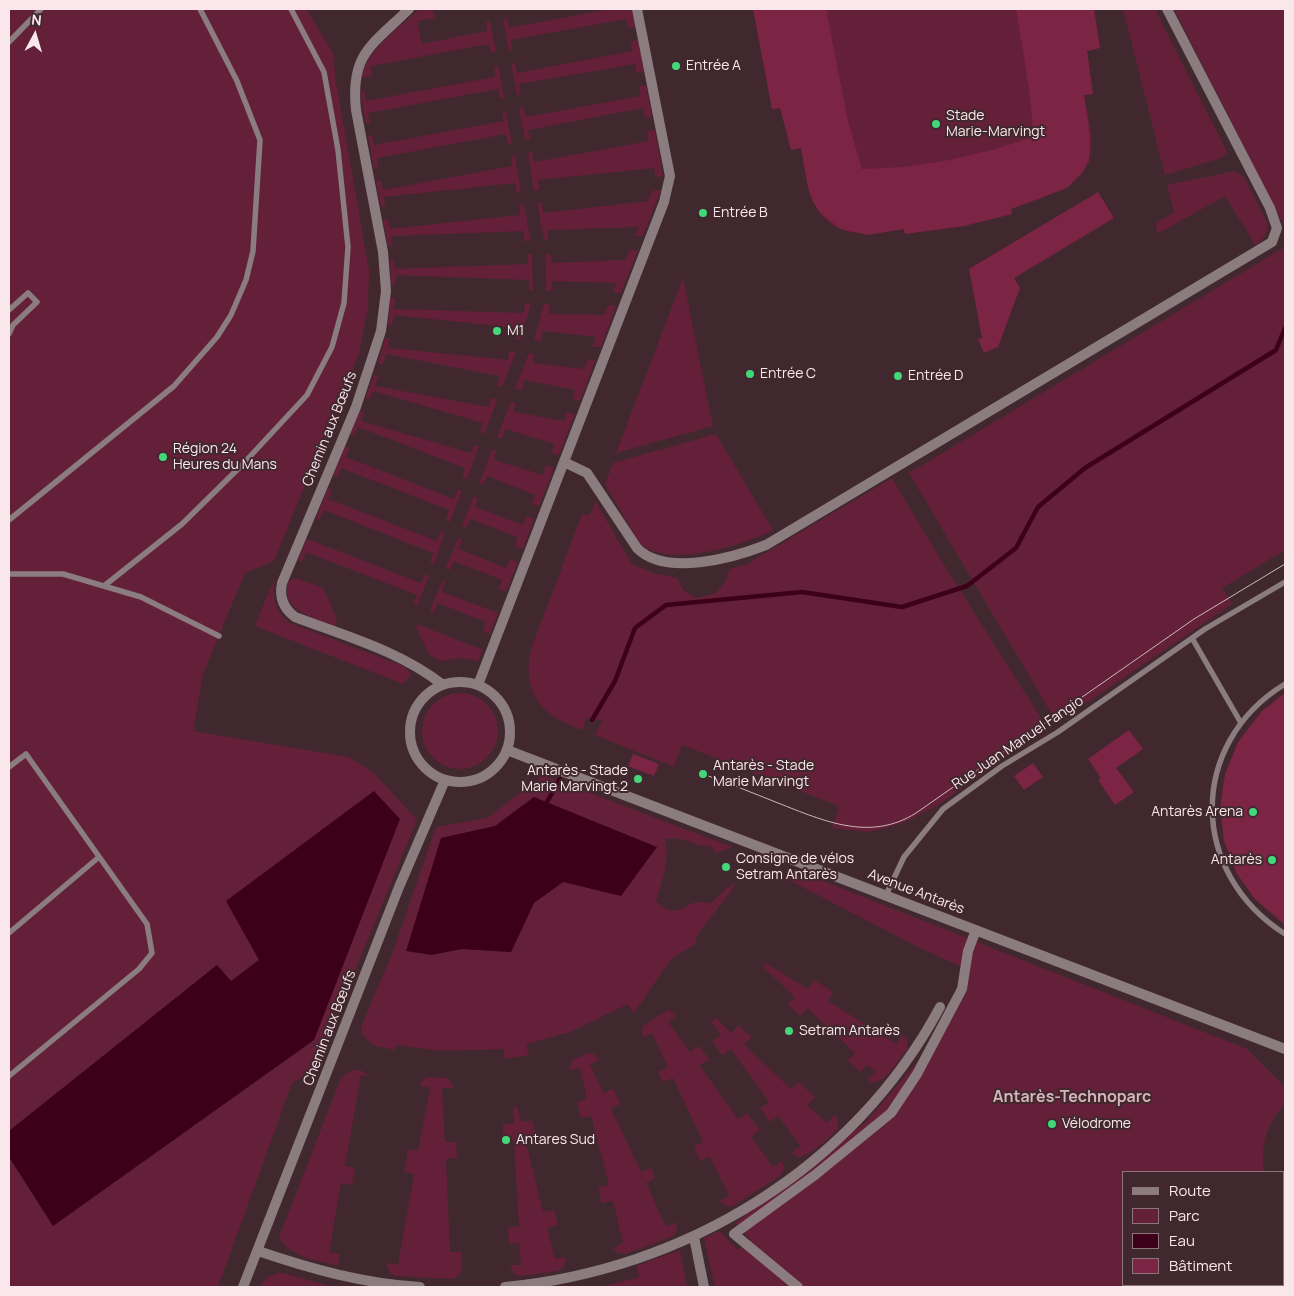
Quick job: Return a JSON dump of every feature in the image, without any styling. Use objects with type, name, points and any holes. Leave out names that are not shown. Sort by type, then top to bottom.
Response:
[{"type":"street","name":"Chemin aux Bœufs","points":[[409,9],[369,47],[360,59],[354,86],[356,110],[383,252],[386,291],[381,331],[356,408],[282,583],[280,593],[284,606],[294,617],[391,653],[426,671],[443,684]]},
{"type":"street","points":[[478,685],[664,202],[670,176],[637,9]]},
{"type":"street","points":[[564,462],[587,474],[644,556],[654,560],[684,562],[715,560],[741,554],[774,540],[1272,242],[1277,228],[1270,208],[1167,9]]},
{"type":"street","points":[[461,682],[478,685],[492,692],[503,704],[510,727],[507,750],[500,763],[489,773],[475,780],[460,782],[445,780],[431,773],[420,762],[413,748],[410,733],[412,717],[419,703],[430,692],[443,684],[461,682]]},
{"type":"street","name":"Avenue Antarès","points":[[507,750],[1285,1049]]},
{"type":"street","name":"Chemin aux Bœufs","points":[[243,1287],[399,887],[445,780]]},
{"type":"street","points":[[798,1287],[734,1234],[815,1175],[891,1113],[917,1074],[962,989],[968,951],[976,930]]},
{"type":"street","points":[[506,1287],[583,1276],[627,1264],[711,1229],[788,1181],[824,1153],[886,1087],[912,1053],[940,1008]]},
{"type":"street","points":[[694,1237],[704,1287]]},
{"type":"street","points":[[258,1251],[312,1269],[357,1279],[420,1287]]},
{"type":"lane","points":[[9,42],[41,9]]},
{"type":"lane","points":[[9,520],[174,386],[217,337],[231,314],[246,280],[252,251],[260,140],[238,81],[200,9]]},
{"type":"lane","points":[[104,586],[182,524],[242,465],[307,395],[332,347],[344,303],[348,247],[338,150],[324,72],[291,9]]},
{"type":"lane","points":[[9,310],[28,293],[37,302],[14,325],[9,334]]},
{"type":"lane","points":[[9,574],[63,574],[104,586],[141,597],[219,636]]},
{"type":"lane","name":"Rue Juan Manuel Fangio","points":[[886,895],[904,857],[943,809],[1002,766],[1058,732],[1192,638],[1285,582]]},
{"type":"lane","points":[[1192,638],[1240,723]]},
{"type":"lane","points":[[1285,684],[1255,707],[1240,723],[1230,738],[1216,773],[1213,792],[1213,829],[1223,865],[1242,897],[1269,923],[1285,934]]},
{"type":"lane","points":[[9,767],[26,754],[147,924],[152,953],[139,969],[9,1076]]},
{"type":"lane","points":[[9,932],[99,857]]},
{"type":"green space","points":[[9,9],[306,9],[333,53],[336,82],[369,270],[368,307],[359,354],[274,561],[245,573],[203,674],[193,731],[349,757],[374,773],[417,820],[314,1070],[292,1083],[218,1287],[9,1287],[9,1157],[53,1226],[314,1040],[227,901],[259,960],[231,981],[217,965],[9,1131]]},
{"type":"green space","points":[[420,9],[433,9],[435,18],[417,21],[422,44],[487,31],[486,22],[490,21],[496,52],[491,53],[489,44],[371,66],[372,76],[361,78],[370,57],[377,48]]},
{"type":"green space","points":[[610,9],[632,9],[635,27],[628,28],[626,19],[511,40],[512,50],[509,51],[503,19],[507,18],[509,28]]},
{"type":"green space","name":"Stade Marie-Marvingt","points":[[753,9],[1094,9],[1100,48],[1087,51],[1093,94],[1084,95],[1091,136],[1091,150],[1088,163],[1072,183],[1061,190],[1011,209],[1012,214],[964,226],[905,234],[904,229],[878,233],[857,233],[840,229],[828,221],[818,209],[811,193],[801,148],[791,150],[781,108],[772,109]]},
{"type":"green space","points":[[1123,9],[1155,9],[1227,152],[1222,158],[1165,175]]},
{"type":"green space","points":[[1174,9],[1285,10],[1285,227],[1280,218]]},
{"type":"green space","points":[[638,40],[644,72],[636,73],[635,64],[519,84],[521,95],[517,95],[511,63],[515,63],[517,73],[632,51],[631,41]]},
{"type":"green space","points":[[498,66],[504,98],[500,99],[498,89],[368,113],[370,123],[366,124],[360,92],[364,91],[366,101],[495,77],[494,67]]},
{"type":"green space","points":[[646,85],[652,116],[645,118],[643,108],[528,130],[530,139],[525,140],[519,108],[523,107],[526,117],[640,96],[639,86]]},
{"type":"green space","points":[[502,111],[506,111],[512,143],[508,144],[506,134],[377,158],[378,168],[374,169],[368,136],[372,135],[374,145],[504,121]]},
{"type":"green space","points":[[655,130],[663,176],[655,177],[654,168],[538,180],[539,190],[534,191],[528,153],[532,152],[534,162],[649,141],[647,131]]},
{"type":"green space","points":[[511,156],[515,156],[521,192],[517,193],[515,183],[384,197],[385,207],[381,207],[376,181],[381,181],[383,190],[512,166]]},
{"type":"green space","points":[[1235,171],[1244,177],[1268,225],[1265,236],[1256,246],[1225,196],[1157,234],[1156,223],[1174,212],[1167,185]]},
{"type":"green space","points":[[661,190],[643,236],[635,236],[638,227],[548,230],[548,240],[544,240],[537,203],[542,203],[543,213],[648,201],[652,191]]},
{"type":"green space","points":[[520,205],[524,205],[531,241],[524,241],[524,231],[391,236],[392,246],[388,246],[383,220],[388,219],[390,229],[520,215]]},
{"type":"green space","points":[[1285,247],[1285,550],[1222,588],[1232,604],[1057,723],[909,473]]},
{"type":"green space","points":[[630,250],[638,250],[621,293],[613,293],[616,283],[552,281],[551,291],[546,291],[546,254],[550,253],[552,263],[625,260]]},
{"type":"green space","points":[[528,254],[532,254],[533,290],[529,290],[529,280],[396,275],[395,285],[391,285],[390,260],[394,259],[395,269],[528,264]]},
{"type":"green space","points":[[683,278],[713,426],[616,453]]},
{"type":"green space","points":[[390,298],[395,298],[394,309],[524,313],[525,303],[531,303],[521,339],[516,339],[517,328],[394,315],[392,325],[388,325]]},
{"type":"green space","points":[[544,304],[549,304],[549,314],[604,315],[608,306],[616,306],[601,347],[592,347],[596,337],[543,331],[541,341],[534,340]]},
{"type":"green space","points":[[385,338],[390,338],[388,348],[508,360],[509,351],[516,352],[502,387],[498,386],[499,376],[386,354],[383,364],[378,363]]},
{"type":"green space","points":[[529,353],[533,354],[533,363],[584,369],[588,359],[595,360],[580,401],[572,399],[575,390],[524,380],[522,390],[515,389]]},
{"type":"green space","points":[[374,375],[379,377],[375,386],[489,407],[491,398],[498,399],[484,434],[480,432],[483,423],[373,391],[369,400],[365,398]]},
{"type":"green space","points":[[511,402],[515,402],[514,412],[564,421],[567,412],[575,414],[559,455],[551,453],[555,444],[505,429],[502,439],[497,437]]},
{"type":"green space","points":[[360,411],[364,412],[361,421],[471,453],[474,445],[479,446],[467,479],[462,478],[465,468],[358,427],[354,436],[350,434]]},
{"type":"green space","points":[[716,434],[773,530],[743,542],[704,552],[684,555],[666,554],[650,550],[638,541],[605,484],[613,463]]},
{"type":"green space","points":[[345,446],[349,448],[346,457],[454,499],[458,490],[462,491],[450,522],[446,520],[449,510],[341,468],[337,478],[333,476]]},
{"type":"green space","points":[[492,450],[496,451],[494,460],[543,475],[546,465],[554,468],[539,506],[532,504],[535,495],[487,476],[483,485],[479,484]]},
{"type":"green space","points":[[892,478],[1047,728],[938,805],[903,823],[870,832],[832,828],[839,806],[682,745],[674,767],[595,735],[602,720],[586,718],[583,730],[557,718],[546,711],[538,702],[529,679],[531,649],[582,514],[587,516],[592,511],[595,501],[632,564],[653,573],[677,578],[683,590],[696,598],[716,593],[727,579],[729,569],[745,565]]},
{"type":"green space","points":[[328,488],[332,490],[328,499],[437,541],[441,532],[445,533],[434,564],[430,562],[433,553],[324,510],[319,520],[316,518]]},
{"type":"green space","points":[[474,496],[478,498],[475,507],[523,525],[527,516],[534,519],[523,549],[515,546],[518,537],[470,519],[466,528],[462,526]]},
{"type":"green space","points":[[458,538],[462,540],[459,549],[506,568],[510,559],[518,562],[506,592],[499,589],[502,580],[454,561],[450,570],[446,568]]},
{"type":"green space","points":[[307,539],[421,583],[425,574],[429,576],[417,606],[413,604],[417,595],[306,552],[302,562],[298,560]]},
{"type":"green space","points":[[296,578],[323,588],[337,619],[335,626],[308,616],[293,606],[287,591],[289,580]]},
{"type":"green space","points":[[274,579],[276,604],[281,614],[290,623],[405,667],[411,675],[403,684],[255,626]]},
{"type":"green space","points":[[442,581],[445,582],[442,592],[498,613],[490,634],[483,631],[486,622],[438,603],[434,612],[430,611]]},
{"type":"green space","points":[[419,625],[483,650],[478,661],[459,658],[441,661],[429,655],[416,626]]},
{"type":"green space","points":[[453,693],[467,693],[481,699],[492,710],[498,724],[495,746],[487,758],[467,769],[453,769],[439,763],[428,752],[422,738],[422,724],[428,710],[439,699]]},
{"type":"green space","points":[[543,775],[732,847],[717,853],[710,846],[673,838],[665,839],[666,863],[656,901],[663,907],[674,911],[692,903],[703,902],[710,904],[727,888],[737,883],[697,935],[695,944],[671,959],[634,1013],[628,1004],[570,1032],[526,1044],[529,1055],[505,1059],[503,1049],[440,1051],[396,1045],[395,1050],[375,1046],[362,1035],[361,1027],[393,951],[436,827],[487,818]],"holes":[[[495,826],[563,882],[534,903],[511,952],[462,949],[431,955],[441,838]]]},
{"type":"green space","name":"Vélodrome","points":[[795,870],[1247,1049],[1285,1087],[1285,1104],[1269,1127],[1266,1135],[1263,1153],[1264,1171],[1122,1171],[1122,1286],[1280,1287],[715,1287],[704,1238],[720,1231],[738,1250],[751,1240],[735,1223],[865,1123],[926,1052],[957,995],[962,967],[920,948],[785,878]]},
{"type":"green space","points":[[766,963],[808,989],[814,980],[833,992],[828,1001],[896,1044],[902,1035],[907,1041],[907,1049],[890,1072],[879,1081],[867,1080],[875,1072],[867,1065],[860,1072],[848,1061],[855,1053],[807,1008],[800,1016],[788,1005],[795,997],[763,967]]},
{"type":"green space","points":[[668,1010],[677,1015],[668,1022],[690,1052],[699,1046],[709,1059],[700,1066],[738,1119],[747,1113],[760,1130],[751,1137],[773,1167],[782,1161],[783,1163],[784,1169],[780,1176],[731,1207],[719,1201],[729,1196],[710,1157],[700,1161],[694,1146],[703,1142],[673,1078],[663,1082],[658,1072],[668,1067],[652,1033],[642,1037],[643,1026]]},
{"type":"green space","points":[[716,1018],[731,1033],[739,1025],[751,1037],[744,1045],[791,1089],[799,1082],[815,1097],[807,1105],[827,1123],[835,1115],[838,1121],[836,1131],[814,1150],[803,1156],[799,1157],[791,1153],[800,1146],[778,1116],[770,1122],[760,1108],[769,1102],[731,1049],[722,1055],[712,1041],[721,1035],[711,1022]]},
{"type":"green space","points":[[589,1053],[595,1055],[600,1060],[590,1064],[603,1093],[613,1089],[620,1104],[611,1109],[641,1172],[651,1168],[655,1178],[646,1183],[666,1227],[676,1222],[677,1224],[676,1233],[673,1236],[625,1254],[618,1253],[613,1248],[623,1243],[613,1201],[602,1203],[598,1187],[609,1185],[591,1116],[581,1118],[577,1102],[587,1099],[580,1068],[569,1070],[572,1060]]},
{"type":"green space","points":[[352,1070],[360,1070],[372,1077],[361,1075],[345,1166],[355,1168],[352,1185],[341,1183],[329,1252],[340,1254],[338,1266],[297,1254],[290,1250],[279,1237],[341,1078]]},
{"type":"green space","points":[[427,1077],[446,1078],[451,1082],[453,1088],[442,1088],[445,1142],[456,1142],[457,1158],[446,1159],[450,1252],[461,1252],[462,1260],[461,1271],[453,1279],[396,1276],[389,1271],[387,1265],[387,1263],[398,1265],[414,1174],[404,1172],[408,1149],[418,1151],[430,1088],[419,1085]]},
{"type":"green space","points":[[517,1107],[521,1122],[532,1120],[536,1136],[525,1139],[543,1212],[554,1210],[558,1225],[547,1228],[555,1259],[566,1257],[565,1266],[558,1271],[521,1276],[514,1274],[510,1265],[521,1265],[519,1243],[509,1244],[508,1227],[519,1227],[514,1140],[503,1141],[503,1124],[514,1124],[513,1108]]},
{"type":"green space","points":[[680,1250],[687,1287],[601,1287],[639,1277],[636,1266]]},
{"type":"green space","points":[[278,1273],[333,1287],[260,1287],[267,1277]]},
{"type":"water","points":[[374,791],[400,819],[314,1040],[53,1226],[9,1157],[9,1131],[217,965],[231,981],[259,960],[226,901]]},
{"type":"water","points":[[534,797],[657,847],[621,896],[563,882],[534,903],[511,952],[462,949],[431,955],[406,951],[441,838],[495,826]]},
{"type":"building","name":"Stade Marie-Marvingt","points":[[753,9],[826,9],[848,121],[862,169],[905,167],[949,160],[992,150],[1034,137],[1029,88],[1016,9],[1094,9],[1100,48],[1087,51],[1093,94],[1084,95],[1090,138],[1089,161],[1082,173],[1067,188],[1011,209],[1012,214],[964,226],[905,234],[904,229],[868,235],[841,229],[820,213],[813,202],[808,188],[801,148],[791,150],[780,108],[772,109]]},
{"type":"building","points":[[1098,192],[1114,218],[1014,278],[1020,288],[998,347],[984,353],[978,339],[982,338],[969,269]]},
{"type":"building","name":"Antarès Arena","points":[[1285,693],[1285,925],[1255,899],[1237,874],[1224,841],[1220,808],[1225,774],[1238,742],[1262,711]]},
{"type":"building","points":[[1129,730],[1143,749],[1116,768],[1134,792],[1115,805],[1098,780],[1101,778],[1088,759]]},
{"type":"building","points":[[633,754],[659,764],[654,776],[628,766]]},
{"type":"building","points":[[1033,763],[1043,777],[1024,790],[1014,776]]},
{"type":"waterway","points":[[592,720],[615,681],[635,628],[666,605],[802,592],[902,607],[967,586],[1016,548],[1038,507],[1085,468],[1276,350],[1285,328]]},
{"type":"waterway","points":[[547,802],[560,779]]},
{"type":"tram line","points":[[703,774],[830,822],[864,827],[882,826],[899,822],[916,813],[1194,619],[1285,564]]},
{"type":"place","name":"Entrée A","points":[[676,66]]},
{"type":"place","name":"Stade Marie-Marvingt","points":[[936,124]]},
{"type":"place","name":"Entrée B","points":[[703,213]]},
{"type":"place","name":"M1","points":[[497,331]]},
{"type":"place","name":"Entrée C","points":[[750,374]]},
{"type":"place","name":"Entrée D","points":[[898,376]]},
{"type":"place","name":"Région 24 Heures du Mans","points":[[163,457]]},
{"type":"place","name":"Antarès - Stade Marie Marvingt","points":[[703,774]]},
{"type":"place","name":"Antarès - Stade Marie Marvingt 2","points":[[638,779]]},
{"type":"place","name":"Antarès Arena","points":[[1253,812]]},
{"type":"place","name":"Antarès","points":[[1272,860]]},
{"type":"place","name":"Consigne de vélos Setram Antarès","points":[[726,867]]},
{"type":"place","name":"Setram Antarès","points":[[789,1031]]},
{"type":"place","name":"Vélodrome","points":[[1052,1124]]},
{"type":"place","name":"Antares Sud","points":[[506,1140]]},
{"type":"district","name":"Antarès-Technoparc","points":[[1072,1098]]}]
